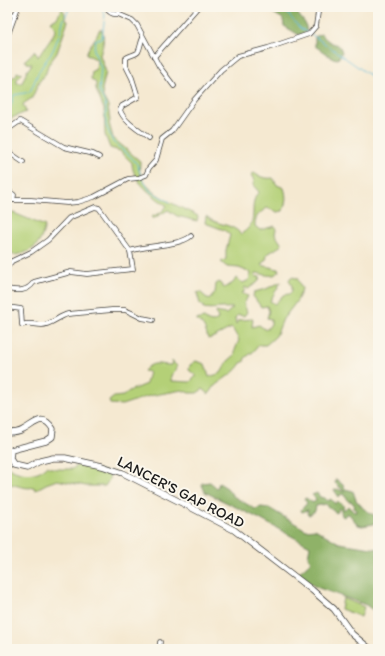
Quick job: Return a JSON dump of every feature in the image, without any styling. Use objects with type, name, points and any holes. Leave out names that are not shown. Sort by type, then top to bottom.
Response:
[{"type":"main road","name":"LANCER'S GAP ROAD","points":[[7,433],[19,432],[36,421],[41,420],[48,422],[53,429],[52,437],[46,442],[11,450],[10,459],[14,466],[26,468],[40,460],[65,458],[112,468],[234,530],[268,555],[330,605],[352,634],[370,649]]},
{"type":"street","points":[[7,37],[18,7]]},
{"type":"street","points":[[105,7],[108,12],[113,15],[118,14],[132,20],[140,31],[154,57],[174,86]]},
{"type":"street","points":[[118,14],[121,7]]},
{"type":"street","points":[[154,57],[198,7]]},
{"type":"street","points":[[7,200],[31,200],[67,204],[94,197],[128,179],[146,175],[149,168],[156,160],[162,139],[172,131],[194,100],[221,70],[236,57],[309,34],[316,26],[318,12],[321,7]]},
{"type":"street","points":[[7,12],[15,16]]},
{"type":"street","points":[[143,38],[140,42],[138,52],[129,55],[125,61],[138,97],[122,106],[120,110],[121,114],[127,121],[149,138]]},
{"type":"street","points":[[7,130],[20,121],[64,147],[93,154],[99,157]]},
{"type":"street","points":[[7,151],[23,162]]},
{"type":"street","points":[[7,190],[14,195],[13,200]]},
{"type":"street","points":[[7,267],[12,261],[31,252],[48,240],[69,218],[95,207],[99,208],[130,251],[133,269]]},
{"type":"street","points":[[130,251],[154,245],[181,242],[187,240],[191,236]]},
{"type":"street","points":[[7,289],[26,289],[31,287],[34,282],[71,272],[87,274],[133,269],[138,267]]},
{"type":"street","points":[[7,307],[21,308],[22,325],[30,323],[42,325],[57,320],[62,315],[112,310],[128,311],[142,318],[153,320]]},
{"type":"street","points":[[159,649],[160,642]]},
{"type":"green space","points":[[269,7],[302,7],[297,13],[305,23],[307,31],[299,35],[284,26],[283,19],[270,11]]},
{"type":"green space","points":[[62,9],[68,21],[57,53],[48,65],[46,73],[39,82],[32,98],[23,104],[26,112],[7,120],[7,106],[11,101],[7,91],[7,83],[11,82],[10,78],[16,76],[17,72],[22,74],[17,79],[17,83],[22,83],[32,64],[27,63],[25,60],[35,51],[38,57],[51,39],[56,29],[50,21],[56,19]]},
{"type":"green space","points":[[99,30],[102,30],[103,33],[103,42],[100,55],[106,72],[102,89],[103,97],[108,106],[109,123],[113,138],[140,161],[140,174],[149,188],[165,199],[198,216],[197,221],[177,216],[168,210],[153,219],[151,217],[160,213],[167,206],[144,188],[139,182],[133,170],[132,163],[120,151],[110,148],[105,135],[104,109],[96,90],[96,83],[91,79],[92,71],[96,69],[97,60],[86,55]]},
{"type":"green space","points":[[321,34],[330,42],[340,47],[342,52],[338,59],[332,58],[315,46],[315,37]]},
{"type":"green space","points":[[254,173],[258,176],[273,178],[277,185],[284,188],[286,194],[283,211],[277,212],[267,208],[258,215],[255,223],[255,226],[260,230],[275,226],[275,234],[282,245],[266,255],[267,258],[261,265],[278,269],[279,271],[274,275],[256,273],[255,276],[260,277],[258,282],[248,289],[245,287],[244,292],[241,293],[248,296],[244,304],[247,312],[244,316],[238,315],[235,318],[236,324],[239,320],[253,319],[252,327],[259,325],[266,330],[271,324],[271,319],[267,318],[269,311],[267,306],[261,307],[253,296],[254,292],[266,289],[281,282],[270,301],[275,304],[283,295],[289,294],[292,291],[292,286],[289,280],[291,277],[297,278],[302,289],[297,301],[283,319],[276,336],[266,345],[259,345],[245,358],[244,362],[216,385],[209,394],[203,389],[197,393],[189,393],[182,390],[149,396],[122,405],[110,404],[109,401],[114,397],[123,396],[129,391],[146,384],[149,372],[144,371],[150,365],[171,365],[172,361],[177,366],[176,370],[171,375],[171,381],[190,382],[196,376],[189,370],[190,365],[196,361],[205,364],[209,377],[221,373],[228,361],[235,355],[235,350],[239,340],[232,328],[208,339],[203,326],[196,320],[204,318],[213,322],[218,319],[216,312],[226,314],[233,308],[202,308],[204,307],[200,304],[197,293],[200,292],[209,300],[215,293],[216,284],[219,282],[224,288],[233,283],[236,278],[243,283],[249,280],[251,273],[239,268],[227,267],[221,262],[226,259],[226,250],[230,235],[224,230],[205,223],[206,216],[237,230],[241,234],[247,229],[251,224],[255,197],[259,192],[253,185],[254,180],[251,175]]},
{"type":"green space","points":[[9,211],[45,226],[41,239],[31,250],[13,255],[7,249],[7,215]]},
{"type":"green space","points":[[78,465],[110,473],[109,480],[105,486],[86,486],[57,480],[35,490],[34,487],[27,488],[7,484],[7,467],[17,472],[27,474],[43,470],[47,466],[56,469],[72,469]]},
{"type":"green space","points":[[336,479],[345,489],[353,491],[356,500],[364,509],[374,515],[376,521],[374,524],[362,526],[358,525],[349,514],[346,514],[344,517],[342,516],[340,507],[337,513],[325,504],[316,506],[315,511],[309,515],[307,514],[308,510],[302,512],[301,510],[307,503],[304,499],[306,498],[313,503],[316,499],[312,495],[317,493],[320,497],[327,501],[331,499],[335,504],[337,501],[343,505],[344,510],[348,506],[354,512],[357,512],[356,509],[353,508],[355,506],[351,501],[349,502],[344,495],[341,494],[339,497],[334,490],[337,489],[345,492],[335,483]]},
{"type":"green space","points":[[210,482],[217,488],[219,483],[227,488],[233,496],[255,509],[261,507],[269,508],[306,530],[315,529],[339,543],[378,549],[378,614],[366,605],[316,587],[296,575],[311,562],[308,557],[310,546],[205,492],[202,483]]},
{"type":"green space","points":[[343,598],[364,607],[361,617],[341,609]]},
{"type":"waterway","points":[[7,113],[10,109],[14,95],[30,92],[39,71],[53,50],[63,21],[70,7]]},
{"type":"waterway","points":[[101,7],[105,15],[102,38],[95,40],[94,51],[101,68],[99,91],[105,103],[106,125],[113,142],[137,164],[141,175]]},
{"type":"waterway","points":[[282,7],[300,28],[308,33]]},
{"type":"waterway","points":[[311,34],[378,81]]},
{"type":"waterway","points":[[142,178],[150,191],[170,202]]}]
